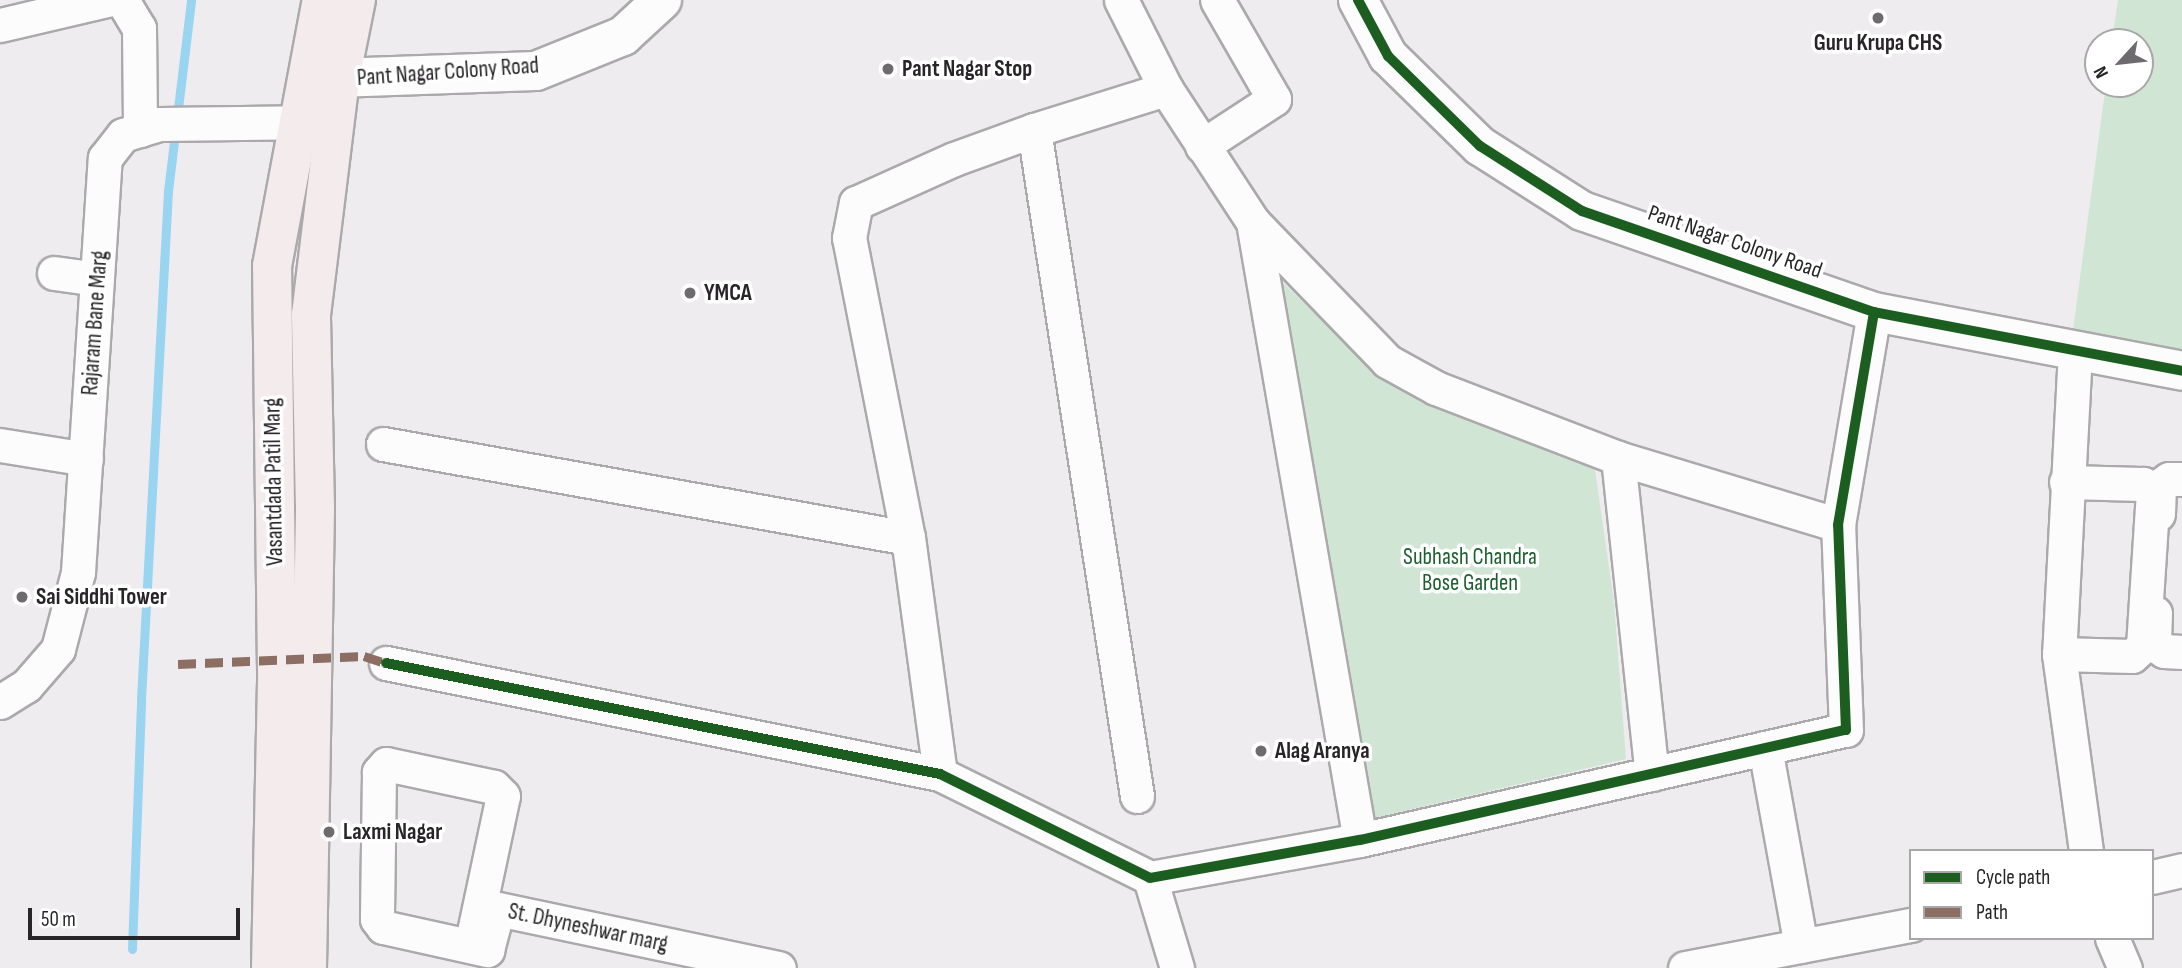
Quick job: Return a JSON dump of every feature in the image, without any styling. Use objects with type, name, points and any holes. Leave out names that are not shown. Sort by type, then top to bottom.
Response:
[{"type":"main road","name":"Vasantdada Patil Marg","points":[[271,968],[292,808],[315,508],[311,315],[317,122],[324,79],[322,0]]},
{"type":"main road","name":"Vasantdada Patil Marg","points":[[324,79],[356,0]]},
{"type":"main road","name":"Vasantdada Patil Marg","points":[[292,808],[307,968]]},
{"type":"street","points":[[0,25],[107,0]]},
{"type":"street","points":[[122,0],[139,28],[140,130]]},
{"type":"street","name":"Pant Nagar Colony Road","points":[[324,79],[536,71],[623,36],[662,0]]},
{"type":"street","points":[[1211,140],[1274,99],[1217,0]]},
{"type":"street","name":"Pant Nagar Colony Road","points":[[1358,0],[1388,56],[1480,146],[1582,211],[1874,312],[2182,371]]},
{"type":"street","points":[[1129,2],[1166,89],[1211,140]]},
{"type":"street","points":[[1129,2],[1211,140],[1253,222],[1387,361],[1436,388],[1618,458],[1838,525]]},
{"type":"street","points":[[940,774],[908,538],[849,239],[856,203],[954,159],[1034,130],[1166,89]]},
{"type":"street","name":"Rajaram Bane Marg","points":[[0,702],[26,686],[58,649],[78,572],[106,158],[123,135],[159,124],[317,122]]},
{"type":"street","points":[[1034,130],[1137,796]]},
{"type":"street","points":[[1253,222],[1360,840]]},
{"type":"street","points":[[54,273],[97,279]]},
{"type":"street","points":[[386,663],[940,774],[1150,878],[1360,840],[1846,730],[1838,525],[1874,312]]},
{"type":"street","points":[[2075,351],[2066,654],[2086,849]]},
{"type":"street","points":[[383,444],[908,538]]},
{"type":"street","points":[[0,445],[86,459]]},
{"type":"street","points":[[1618,458],[1652,774]]},
{"type":"street","points":[[2182,480],[2169,479],[2159,486],[2154,641],[2164,652],[2182,652]]},
{"type":"street","points":[[2066,654],[2132,656],[2143,646],[2153,492],[2143,484],[2073,482]]},
{"type":"street","points":[[1765,748],[1801,946]]},
{"type":"street","points":[[481,955],[383,927],[377,919],[379,772],[386,764],[494,787],[503,796],[492,852],[501,859],[503,871],[489,906]]},
{"type":"street","points":[[2154,877],[2182,870]]},
{"type":"street","points":[[1150,878],[1177,968]]},
{"type":"street","name":"St. Dhyneshwar marg","points":[[481,955],[489,906],[779,968]]},
{"type":"street","points":[[1685,968],[1909,925]]},
{"type":"street","points":[[2113,940],[2125,968]]},
{"type":"green space","points":[[2118,0],[2182,0],[2182,350],[2073,330],[2104,98],[2154,98],[2154,28],[2114,28]]},
{"type":"green space","name":"Subhash Chandra Bose Garden","points":[[1277,277],[1373,369],[1476,422],[1559,451],[1595,470],[1614,602],[1626,759],[1374,818]]},
{"type":"waterway","points":[[132,949],[141,699],[168,191],[191,0]]},
{"type":"marked path","points":[[178,664],[364,656],[386,663]]},
{"type":"cycle path","points":[[1358,0],[1388,56],[1480,146],[1582,211],[1874,312],[2182,371]]},
{"type":"cycle path","points":[[386,663],[940,774],[1150,878],[1360,840],[1846,730],[1838,525],[1874,312]]},
{"type":"place","name":"Guru Krupa CHS","points":[[1878,18]]},
{"type":"place","name":"Pant Nagar Stop","points":[[888,69]]},
{"type":"place","name":"YMCA","points":[[690,293]]},
{"type":"place","name":"Sai Siddhi Tower","points":[[22,597]]},
{"type":"place","name":"Alag Aranya","points":[[1261,751]]},
{"type":"place","name":"Laxmi Nagar","points":[[329,832]]}]
